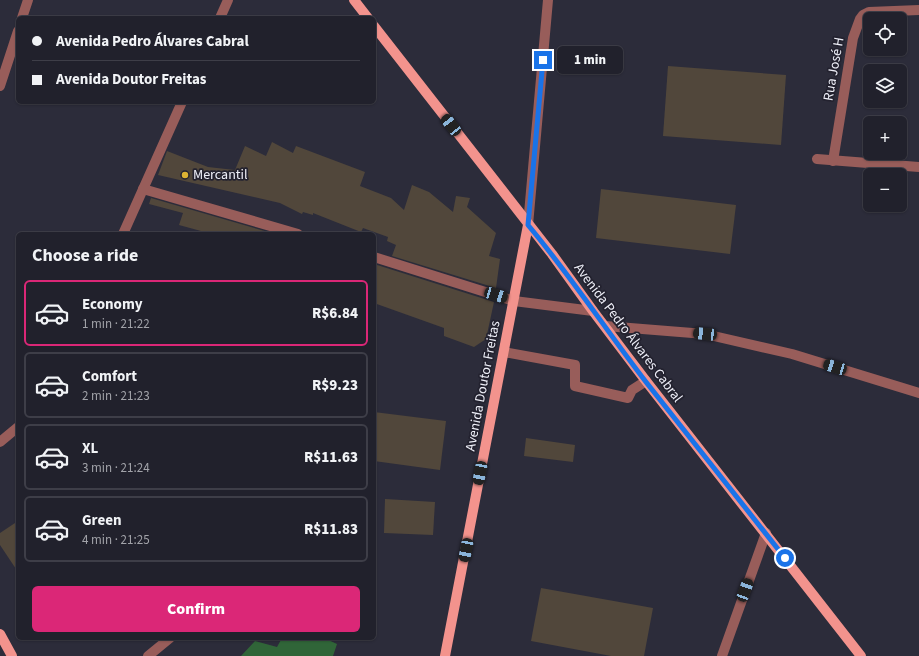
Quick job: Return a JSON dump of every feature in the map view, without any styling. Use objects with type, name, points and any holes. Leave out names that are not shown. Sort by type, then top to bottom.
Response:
[{"type":"main road","points":[[354,0],[366,16]]},
{"type":"main road","name":"Avenida Pedro Álvares Cabral","points":[[376,29],[552,254],[593,312],[646,381],[861,656]]},
{"type":"main road","name":"Avenida Doutor Freitas","points":[[445,656],[528,225]]},
{"type":"main road","points":[[0,634],[12,656]]},
{"type":"street","points":[[23,16],[28,0]]},
{"type":"street","points":[[221,16],[228,0]]},
{"type":"street","name":"Avenida Doutor Freitas","points":[[528,225],[548,0]]},
{"type":"street","name":"Rua José H","points":[[833,162],[849,58],[856,27],[863,15],[869,12],[919,10]]},
{"type":"street","points":[[0,86],[16,37]]},
{"type":"street","points":[[125,232],[181,104]]},
{"type":"street","points":[[817,160],[919,167]]},
{"type":"street","points":[[143,189],[291,232]]},
{"type":"street","points":[[376,258],[514,301],[593,312]]},
{"type":"street","points":[[605,326],[705,334],[792,354],[919,393]]},
{"type":"street","points":[[504,352],[575,365],[575,386],[628,398],[632,390],[646,381]]},
{"type":"street","points":[[0,442],[16,429]]},
{"type":"street","points":[[722,656],[766,533]]},
{"type":"street","points":[[148,656],[168,640]]},
{"type":"green space","points":[[281,640],[328,640],[337,644],[333,656],[241,656],[255,641],[277,647]]},
{"type":"building","points":[[668,66],[786,75],[781,145],[663,136]]},
{"type":"building","points":[[272,142],[293,153],[296,146],[365,172],[360,186],[391,198],[404,210],[412,185],[429,192],[453,212],[456,196],[470,198],[467,207],[496,233],[489,256],[500,259],[496,288],[392,256],[396,245],[387,241],[388,237],[376,232],[363,228],[361,232],[313,213],[313,215],[303,212],[302,214],[280,203],[158,175],[167,151],[208,167],[235,170],[245,146],[266,156]]},
{"type":"building","points":[[601,189],[736,205],[730,254],[596,238]]},
{"type":"building","points":[[151,198],[268,232],[201,232],[179,225],[183,213],[149,204]]},
{"type":"building","points":[[376,265],[494,302],[486,339],[474,347],[444,336],[444,328],[376,304]]},
{"type":"building","points":[[376,412],[446,421],[440,470],[376,461]]},
{"type":"building","points":[[526,438],[575,445],[573,462],[524,456]]},
{"type":"building","points":[[385,499],[435,502],[433,535],[384,533]]},
{"type":"building","points":[[16,522],[16,569],[0,545],[0,533]]},
{"type":"building","points":[[541,588],[653,608],[644,656],[611,656],[531,641]]},
{"type":"place","name":"Mercantil","points":[[185,175]]},
{"type":"route","points":[[543,60],[528,225],[552,254],[593,312],[646,381],[785,558]]}]
